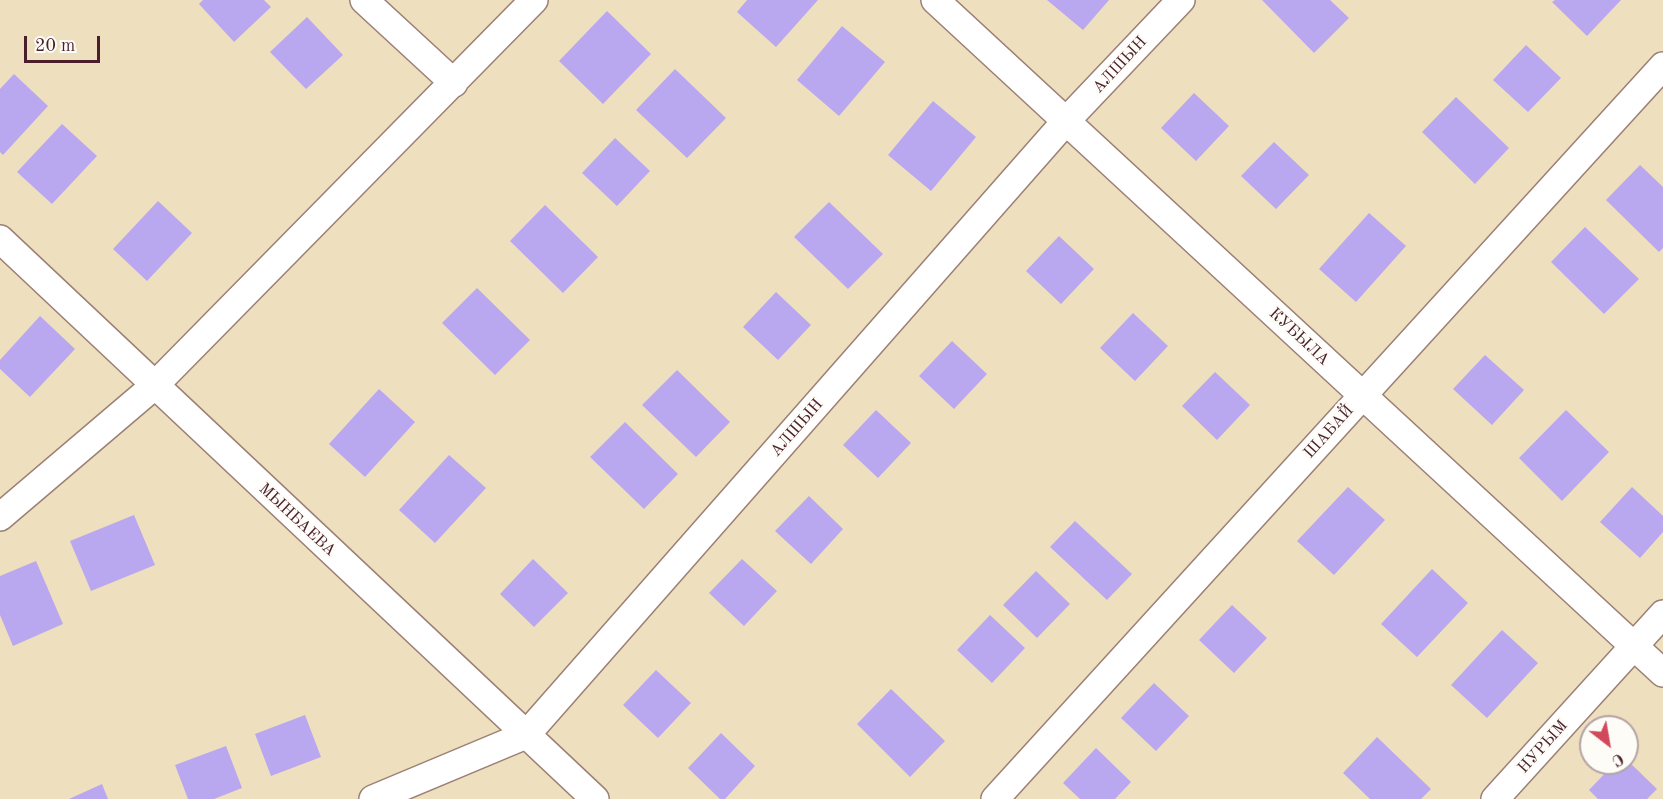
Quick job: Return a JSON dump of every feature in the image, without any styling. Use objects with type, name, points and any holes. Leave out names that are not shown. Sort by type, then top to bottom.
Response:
[{"type":"street","points":[[364,0],[453,83]]},
{"type":"street","points":[[0,517],[153,386],[534,0]]},
{"type":"street","name":"КУБЫЛА","points":[[935,0],[1663,673]]},
{"type":"street","name":"АЛШЫН","points":[[373,799],[526,735],[1066,121],[1181,0]]},
{"type":"street","name":"ШАБАЙ","points":[[995,799],[1663,66]]},
{"type":"street","name":"МЫНБАЕВА","points":[[0,239],[153,386],[595,799]]},
{"type":"street","name":"НУРЫМ","points":[[1495,799],[1663,614]]},
{"type":"building","points":[[203,0],[264,0],[271,7],[234,42],[199,4]]},
{"type":"building","points":[[747,0],[818,0],[776,47],[737,12]]},
{"type":"building","points":[[1047,0],[1109,0],[1083,30]]},
{"type":"building","points":[[1262,0],[1330,0],[1349,18],[1314,53]]},
{"type":"building","points":[[1555,0],[1621,0],[1587,36],[1552,2]]},
{"type":"building","points":[[607,11],[651,54],[603,104],[559,61]]},
{"type":"building","points":[[307,17],[343,55],[306,89],[270,52]]},
{"type":"building","points":[[842,26],[885,62],[839,116],[797,80]]},
{"type":"building","points":[[1526,45],[1561,78],[1528,112],[1493,80]]},
{"type":"building","points":[[675,69],[726,118],[687,158],[636,110]]},
{"type":"building","points":[[14,74],[48,106],[3,155],[0,152],[0,89]]},
{"type":"building","points":[[1194,93],[1229,126],[1196,161],[1161,128]]},
{"type":"building","points":[[1456,97],[1509,148],[1475,184],[1422,132]]},
{"type":"building","points":[[933,101],[976,137],[931,191],[888,155]]},
{"type":"building","points":[[62,124],[97,156],[52,204],[17,172]]},
{"type":"building","points":[[615,138],[650,171],[617,206],[582,173]]},
{"type":"building","points":[[1274,142],[1309,175],[1276,209],[1241,176]]},
{"type":"building","points":[[1640,165],[1663,187],[1663,248],[1659,252],[1606,200]]},
{"type":"building","points":[[158,201],[192,233],[147,281],[113,249]]},
{"type":"building","points":[[829,202],[883,254],[848,289],[794,237]]},
{"type":"building","points":[[545,205],[598,257],[563,293],[510,241]]},
{"type":"building","points":[[1369,213],[1406,246],[1356,302],[1319,269]]},
{"type":"building","points":[[1585,227],[1639,279],[1604,314],[1551,262]]},
{"type":"building","points":[[1059,236],[1094,269],[1061,304],[1026,271]]},
{"type":"building","points":[[477,288],[530,340],[495,375],[442,323]]},
{"type":"building","points":[[776,292],[811,325],[778,360],[743,327]]},
{"type":"building","points":[[1133,313],[1168,346],[1135,381],[1100,348]]},
{"type":"building","points":[[40,316],[75,349],[30,397],[0,369],[0,360]]},
{"type":"building","points":[[952,341],[987,374],[954,409],[919,376]]},
{"type":"building","points":[[1485,355],[1524,390],[1492,425],[1453,389]]},
{"type":"building","points":[[677,370],[730,422],[696,457],[642,405]]},
{"type":"building","points":[[1215,372],[1250,405],[1217,440],[1182,406]]},
{"type":"building","points":[[379,389],[415,422],[365,477],[329,444]]},
{"type":"building","points":[[876,410],[911,443],[878,478],[843,445]]},
{"type":"building","points":[[1566,410],[1609,452],[1562,501],[1519,458]]},
{"type":"building","points":[[625,422],[678,474],[644,509],[590,457]]},
{"type":"building","points":[[449,455],[486,488],[435,543],[399,510]]},
{"type":"building","points":[[1348,487],[1385,520],[1334,575],[1297,541]]},
{"type":"building","points":[[1632,487],[1663,516],[1663,532],[1640,558],[1600,522]]},
{"type":"building","points":[[809,496],[843,529],[811,564],[775,531]]},
{"type":"building","points":[[134,515],[155,565],[91,591],[70,541]]},
{"type":"building","points":[[1075,521],[1132,574],[1107,600],[1050,547]]},
{"type":"building","points":[[533,559],[568,593],[534,627],[500,594]]},
{"type":"building","points":[[742,559],[777,591],[744,626],[709,593]]},
{"type":"building","points":[[36,561],[63,624],[13,646],[0,615],[0,576]]},
{"type":"building","points":[[1432,569],[1468,603],[1417,657],[1381,624]]},
{"type":"building","points":[[1036,571],[1070,604],[1037,638],[1003,605]]},
{"type":"building","points":[[1232,605],[1267,638],[1234,673],[1199,640]]},
{"type":"building","points":[[990,615],[1025,648],[992,683],[957,650]]},
{"type":"building","points":[[1502,630],[1538,663],[1487,718],[1451,685]]},
{"type":"building","points":[[656,670],[691,703],[658,738],[623,705]]},
{"type":"building","points":[[1154,683],[1189,716],[1156,751],[1121,718]]},
{"type":"building","points":[[891,689],[945,741],[910,777],[857,724]]},
{"type":"building","points":[[305,715],[321,757],[271,776],[255,734]]},
{"type":"building","points":[[721,733],[755,766],[725,799],[720,799],[688,768]]},
{"type":"building","points":[[1377,737],[1431,789],[1421,799],[1370,799],[1343,773]]},
{"type":"building","points":[[226,746],[242,788],[214,799],[188,799],[175,765]]},
{"type":"building","points":[[1096,748],[1131,782],[1115,799],[1080,799],[1063,783]]},
{"type":"building","points":[[1639,772],[1657,789],[1647,799],[1598,799],[1589,790],[1603,775],[1639,775]]},
{"type":"building","points":[[102,784],[108,799],[69,799]]}]
